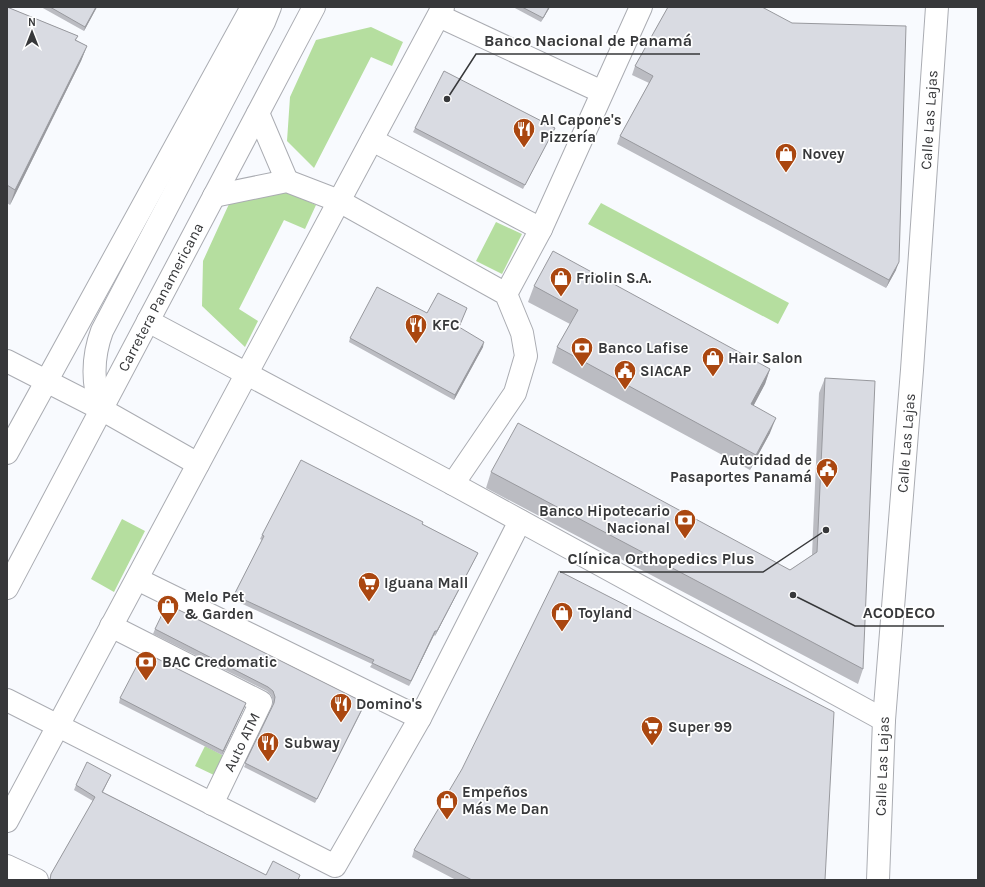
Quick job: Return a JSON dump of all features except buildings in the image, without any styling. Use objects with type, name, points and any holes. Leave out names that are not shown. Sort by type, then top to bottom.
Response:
[{"type":"main road","points":[[10,443],[46,382],[252,7]]},
{"type":"main road","points":[[101,409],[97,396],[94,372],[95,354],[102,331],[264,22],[270,7]]},
{"type":"main road","name":"Carretera Panamericana","points":[[7,588],[314,7]]},
{"type":"main road","points":[[506,294],[541,229],[641,7]]},
{"type":"main road","name":"Calle Las Lajas","points":[[878,880],[884,720],[912,370],[937,7]]},
{"type":"main road","points":[[7,821],[441,11],[602,92]]},
{"type":"main road","points":[[258,113],[287,181]]},
{"type":"main road","points":[[372,140],[541,229]]},
{"type":"main road","points":[[214,196],[287,181],[339,201],[506,294],[522,333],[526,356],[515,392],[453,484]]},
{"type":"main road","points":[[148,321],[453,484],[884,720]]},
{"type":"main road","points":[[7,361],[101,409],[198,464]]},
{"type":"main road","points":[[7,700],[335,866],[420,718],[520,521]]},
{"type":"main road","points":[[137,579],[420,718]]},
{"type":"main road","name":"Auto ATM","points":[[111,626],[261,702],[212,804]]},
{"type":"main road","points":[[7,866],[37,880]]},
{"type":"green space","points":[[371,27],[403,42],[392,66],[371,57],[314,168],[287,141],[290,97],[316,40]]},
{"type":"green space","points":[[284,190],[316,205],[305,229],[284,220],[239,309],[258,321],[245,347],[202,306],[203,261],[229,204]]},
{"type":"green space","points":[[601,203],[789,303],[778,324],[588,224]]},
{"type":"green space","points":[[496,222],[522,234],[502,274],[476,261]]},
{"type":"green space","points":[[122,519],[145,531],[114,592],[91,579]]},
{"type":"green space","points":[[205,746],[226,757],[216,776],[195,766]]},
{"type":"place","name":"Banco Nacional de Panamá","points":[[447,99]]},
{"type":"place","name":"Al Capone's Pizzería","points":[[524,148]]},
{"type":"place","name":"Novey","points":[[786,174]]},
{"type":"place","name":"Friolin S.A.","points":[[561,298]]},
{"type":"place","name":"KFC","points":[[416,344]]},
{"type":"place","name":"Banco Lafise","points":[[582,368]]},
{"type":"place","name":"Hair Salon","points":[[713,378]]},
{"type":"place","name":"SIACAP","points":[[625,390]]},
{"type":"place","name":"Autoridad de Pasaportes Panamá","points":[[827,488]]},
{"type":"place","name":"Clínica Orthopedics Plus","points":[[826,530]]},
{"type":"place","name":"Banco Hipotecario Nacional","points":[[685,540]]},
{"type":"place","name":"ACODECO","points":[[793,595]]},
{"type":"place","name":"Iguana Mall","points":[[369,602]]},
{"type":"place","name":"Melo Pet & Garden","points":[[168,626]]},
{"type":"place","name":"Toyland","points":[[562,632]]},
{"type":"place","name":"BAC Credomatic","points":[[146,682]]},
{"type":"place","name":"Domino's","points":[[341,724]]},
{"type":"place","name":"Super 99","points":[[652,746]]},
{"type":"place","name":"Subway","points":[[268,762]]},
{"type":"place","name":"Empeños Más Me Dan","points":[[447,820]]}]
